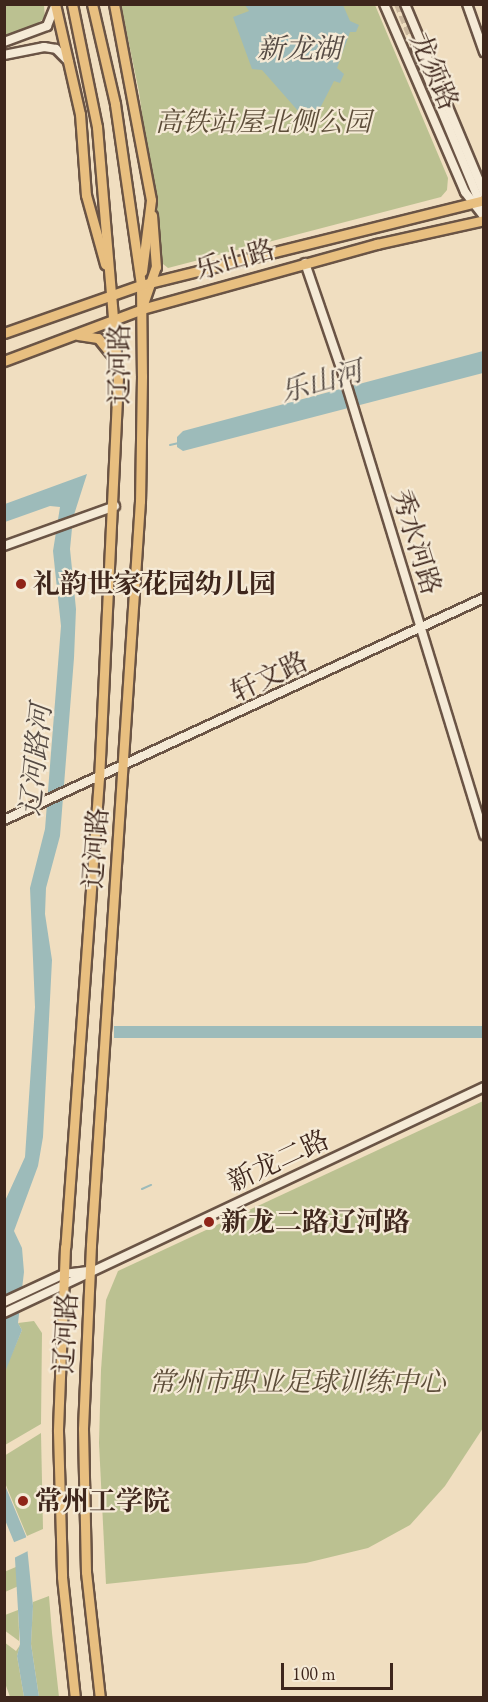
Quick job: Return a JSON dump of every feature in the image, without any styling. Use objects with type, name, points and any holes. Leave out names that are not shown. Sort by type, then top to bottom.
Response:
[{"type":"main road","name":"辽河路","points":[[72,4],[93,102],[114,295],[117,362],[115,506],[99,778],[63,1288],[58,1498],[62,1577],[75,1698]]},
{"type":"main road","name":"辽河路","points":[[92,4],[116,104],[141,285],[142,309],[140,501],[90,1271],[82,1497],[100,1698]]},
{"type":"main road","points":[[114,4],[151,200],[156,267],[142,309]]},
{"type":"main road","points":[[56,5],[80,114],[86,195],[114,295]]},
{"type":"main road","name":"乐山路","points":[[4,333],[141,285],[479,199]]},
{"type":"main road","points":[[141,285],[151,200]]},
{"type":"main road","name":"乐山路","points":[[4,361],[142,309],[305,263],[483,218]]},
{"type":"main road","points":[[66,337],[86,334],[98,338],[117,362]]},
{"type":"street","name":"龙须路","points":[[384,4],[479,199]]},
{"type":"street","name":"龙须路","points":[[405,4],[479,199],[483,218]]},
{"type":"street","points":[[467,4],[483,52]]},
{"type":"street","points":[[4,42],[47,26],[56,5]]},
{"type":"street","points":[[4,55],[44,47],[56,49],[69,62]]},
{"type":"street","points":[[416,49],[483,211]]},
{"type":"street","name":"秀水河路","points":[[305,263],[345,380],[483,835]]},
{"type":"street","points":[[4,546],[115,506]]},
{"type":"street","name":"轩文路","points":[[4,820],[123,767],[483,598]]},
{"type":"street","name":"新龙二路","points":[[90,1271],[483,1088]]},
{"type":"street","points":[[4,1302],[64,1274],[90,1271]]},
{"type":"street","points":[[4,1313],[63,1288],[90,1271]]},
{"type":"green space","points":[[5,5],[44,5],[45,18],[27,30],[5,36]]},
{"type":"green space","name":"高铁站屋北侧公园","points":[[121,5],[375,5],[448,178],[447,190],[441,197],[168,268],[163,264],[139,92]]},
{"type":"green space","name":"常州市职业足球训练中心","points":[[483,1101],[483,1428],[445,1486],[410,1525],[368,1548],[306,1563],[106,1584],[99,1443],[101,1370],[106,1300],[118,1271]]},
{"type":"green space","points":[[34,1321],[42,1333],[41,1424],[5,1445],[4,1372],[22,1330],[18,1323]]},
{"type":"green space","points":[[41,1433],[43,1529],[27,1536],[5,1483],[4,1456]]},
{"type":"green space","points":[[23,1564],[30,1581],[5,1592],[4,1572]]},
{"type":"green space","points":[[49,1596],[59,1697],[39,1697],[31,1644],[33,1602]]},
{"type":"green space","points":[[18,1610],[19,1641],[4,1630],[5,1615]]},
{"type":"green space","points":[[4,1642],[16,1651],[20,1645],[17,1656],[24,1697],[10,1697],[5,1683]]},
{"type":"water","name":"新龙湖","points":[[245,5],[343,5],[350,21],[359,25],[356,32],[350,32],[337,68],[344,74],[340,83],[334,81],[316,116],[320,121],[314,129],[262,70],[252,69],[233,17],[249,11]]},
{"type":"water","points":[[483,351],[483,373],[183,451],[177,447],[177,437],[183,431]]},
{"type":"water","points":[[87,474],[73,518],[70,549],[76,609],[74,658],[60,836],[46,888],[45,914],[52,960],[43,1137],[38,1166],[14,1231],[22,1248],[24,1272],[18,1323],[22,1330],[5,1372],[5,1201],[25,1157],[35,1007],[30,888],[45,829],[61,626],[53,551],[60,507],[50,506],[5,522],[5,504]]},
{"type":"water","points":[[114,1026],[483,1026],[483,1038],[114,1038]]},
{"type":"water","points":[[4,1483],[26,1536],[33,1606],[31,1644],[39,1697],[24,1697],[17,1656],[20,1644],[14,1542],[5,1520]]},
{"type":"pier","points":[[27,1537],[30,1550],[14,1558],[12,1543]]},
{"type":"waterway","name":"乐山河","points":[[170,445],[179,443]]},
{"type":"waterway","points":[[142,1189],[151,1185]]},
{"type":"tunnel","points":[[398,4],[416,49]]},
{"type":"place","name":"礼韵世家花园幼儿园","points":[[21,584]]},
{"type":"place","name":"新龙二路辽河路","points":[[209,1222]]},
{"type":"place","name":"常州工学院","points":[[23,1501]]},
{"type":"water label","name":"辽河路河","points":[[35,760]]}]
